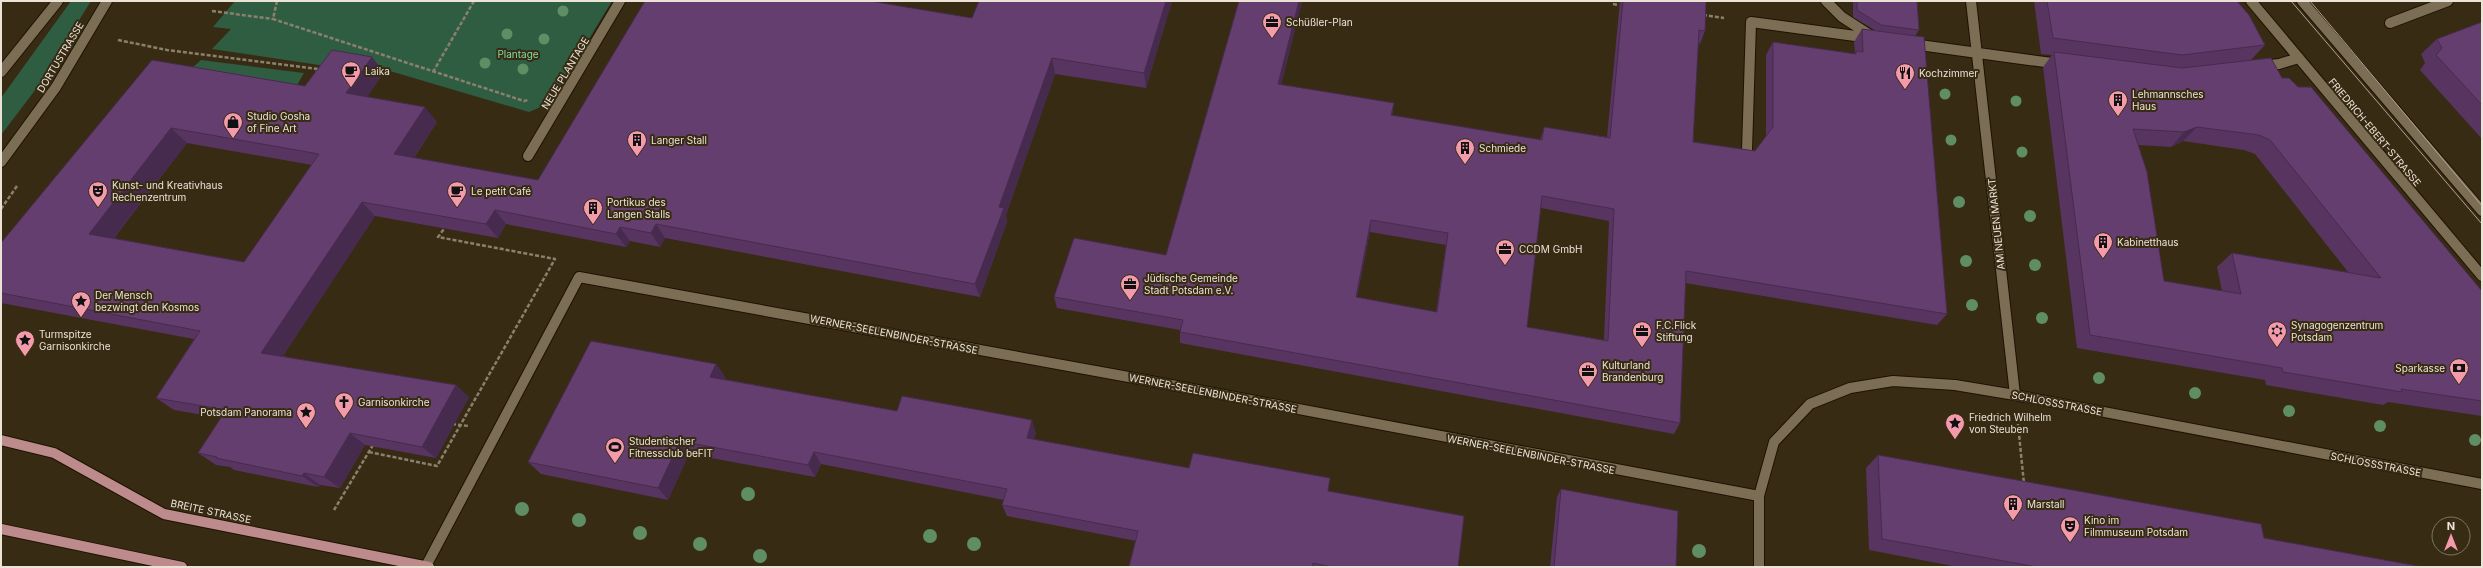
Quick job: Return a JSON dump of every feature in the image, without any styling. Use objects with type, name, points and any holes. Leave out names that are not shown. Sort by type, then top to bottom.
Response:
[{"type":"main road","name":"BREITE STRASSE","points":[[1,440],[54,453],[164,514],[428,567]]},
{"type":"main road","points":[[1,530],[182,567]]},
{"type":"street","points":[[1,72],[58,1]]},
{"type":"street","name":"DORTUSTRASSE","points":[[1,162],[56,87],[107,1]]},
{"type":"street","name":"NEUE PLANTAGE","points":[[528,156],[620,1]]},
{"type":"street","points":[[1746,150],[1751,22],[1879,39],[1842,18],[1826,1]]},
{"type":"street","name":"AM NEUEN MARKT","points":[[1971,1],[2015,395]]},
{"type":"street","name":"FRIEDRICH-EBERT-STRASSE","points":[[2251,1],[2482,276]]},
{"type":"street","points":[[2302,1],[2482,211]]},
{"type":"street","points":[[2390,22],[2448,1]]},
{"type":"street","points":[[1906,43],[2069,65]]},
{"type":"street","points":[[2248,68],[2279,64],[2299,58]]},
{"type":"street","name":"WERNER-SEELENBINDER-STRASSE","points":[[428,567],[579,277],[667,292],[1759,496]]},
{"type":"street","name":"SCHLOSSSTRASSE","points":[[1759,567],[1759,496],[1774,442],[1810,404],[1850,388],[1894,381],[1955,385],[2015,395],[2482,484]]},
{"type":"path","points":[[273,19],[277,1]]},
{"type":"path","points":[[433,72],[474,1]]},
{"type":"path","points":[[1613,4],[1619,5]]},
{"type":"path","points":[[212,11],[273,19],[524,101],[529,99]]},
{"type":"path","points":[[117,39],[167,50],[318,69],[315,75]]},
{"type":"path","points":[[368,452],[437,466],[555,258],[438,237],[444,228]]},
{"type":"path","points":[[2015,395],[2024,489]]},
{"type":"path","points":[[334,510],[373,445]]},
{"type":"green space","points":[[71,1],[91,1],[39,85],[1,135],[1,98]]},
{"type":"green space","name":"Plantage","points":[[235,1],[612,1],[550,103],[529,112],[346,58],[339,68],[212,49],[231,29],[213,27]]},
{"type":"green space","points":[[201,60],[304,73],[290,97],[181,78]]},
{"type":"building","points":[[645,1],[870,1],[972,18],[979,1],[1166,1],[1144,73],[1052,58],[999,207],[1004,208],[975,284],[656,224],[651,233],[620,227],[616,234],[495,210],[486,224],[362,202],[261,353],[456,385],[422,447],[350,433],[324,477],[304,473],[302,476],[198,453],[226,410],[156,398],[200,331],[1,293],[1,243],[152,60],[305,86],[332,50],[372,57],[346,93],[425,107],[394,154],[538,180]],"holes":[[[171,128],[319,154],[244,262],[89,234]]]},
{"type":"building","points":[[1239,1],[1299,1],[1278,84],[1394,103],[1391,115],[1542,140],[1544,127],[1610,138],[1623,1],[1706,1],[1705,31],[1699,30],[1693,142],[1755,151],[1773,127],[1773,42],[1856,54],[1856,51],[1863,52],[1862,29],[1924,37],[1947,314],[1686,271],[1680,423],[1180,332],[1183,320],[1054,297],[1074,238],[1166,255]],"holes":[[[1542,196],[1614,209],[1608,341],[1527,327]],[[1371,220],[1448,233],[1437,312],[1356,297]]]},
{"type":"building","points":[[1857,1],[1917,1],[1919,30],[1881,25],[1857,10]]},
{"type":"building","points":[[2047,1],[2237,1],[2249,15],[2265,45],[2182,55],[2053,38]]},
{"type":"building","points":[[2482,22],[2482,105],[2436,55],[2442,48],[2437,39]]},
{"type":"building","points":[[2054,52],[2182,68],[2271,58],[2282,78],[2289,78],[2298,87],[2311,87],[2482,291],[2482,401],[2401,389],[2402,392],[2283,372],[2282,368],[2090,335]],"holes":[[[2197,127],[2259,135],[2270,140],[2381,278],[2232,253],[2241,294],[2164,281],[2147,172],[2133,129],[2184,132]]]},
{"type":"building","points":[[591,341],[716,364],[710,377],[897,411],[902,396],[1032,420],[1027,438],[1189,468],[1193,453],[1330,478],[1328,491],[1464,516],[1458,567],[1332,567],[1313,563],[1312,567],[1129,567],[1138,531],[1002,505],[1007,489],[814,452],[808,465],[680,441],[658,488],[528,462]]},
{"type":"building","name":"Marstall","points":[[1878,455],[2261,524],[2264,538],[2423,567],[2037,567],[1882,539]]},
{"type":"building","points":[[1561,489],[1678,511],[1676,567],[1554,567]]},
{"type":"tram line","points":[[2291,1],[2482,224]]},
{"type":"tram line","points":[[2310,1],[2482,206]]},
{"type":"place","name":"Schüßler-Plan","points":[[1272,39]]},
{"type":"place","name":"Laika","points":[[351,88]]},
{"type":"place","name":"Kochzimmer","points":[[1905,90]]},
{"type":"place","name":"Lehmannsches Haus","points":[[2118,117]]},
{"type":"place","name":"Studio Gosha of Fine Art","points":[[233,139]]},
{"type":"place","name":"Langer Stall","points":[[637,157]]},
{"type":"place","name":"Schmiede","points":[[1465,165]]},
{"type":"place","name":"Kunst- und Kreativhaus Rechenzentrum","points":[[98,208]]},
{"type":"place","name":"Le petit Café","points":[[457,208]]},
{"type":"place","name":"Portikus des Langen Stalls","points":[[593,225]]},
{"type":"place","name":"Kabinetthaus","points":[[2103,259]]},
{"type":"place","name":"CCDM GmbH","points":[[1505,266]]},
{"type":"place","name":"Jüdische Gemeinde Stadt Potsdam e.V.","points":[[1130,301]]},
{"type":"place","name":"Der Mensch bezwingt den Kosmos","points":[[81,318]]},
{"type":"place","name":"F.C.Flick Stiftung","points":[[1642,348]]},
{"type":"place","name":"Synagogenzentrum Potsdam","points":[[2277,348]]},
{"type":"place","name":"Turmspitze Garnisonkirche","points":[[25,357]]},
{"type":"place","name":"Sparkasse","points":[[2459,385]]},
{"type":"place","name":"Kulturland Brandenburg","points":[[1588,388]]},
{"type":"place","name":"Garnisonkirche","points":[[344,419]]},
{"type":"place","name":"Potsdam Panorama","points":[[306,429]]},
{"type":"place","name":"Friedrich Wilhelm von Steuben","points":[[1955,440]]},
{"type":"place","name":"Studentischer Fitnessclub beFIT","points":[[615,464]]},
{"type":"place","name":"Marstall","points":[[2013,521]]},
{"type":"place","name":"Kino im Filmmuseum Potsdam","points":[[2070,543]]}]
